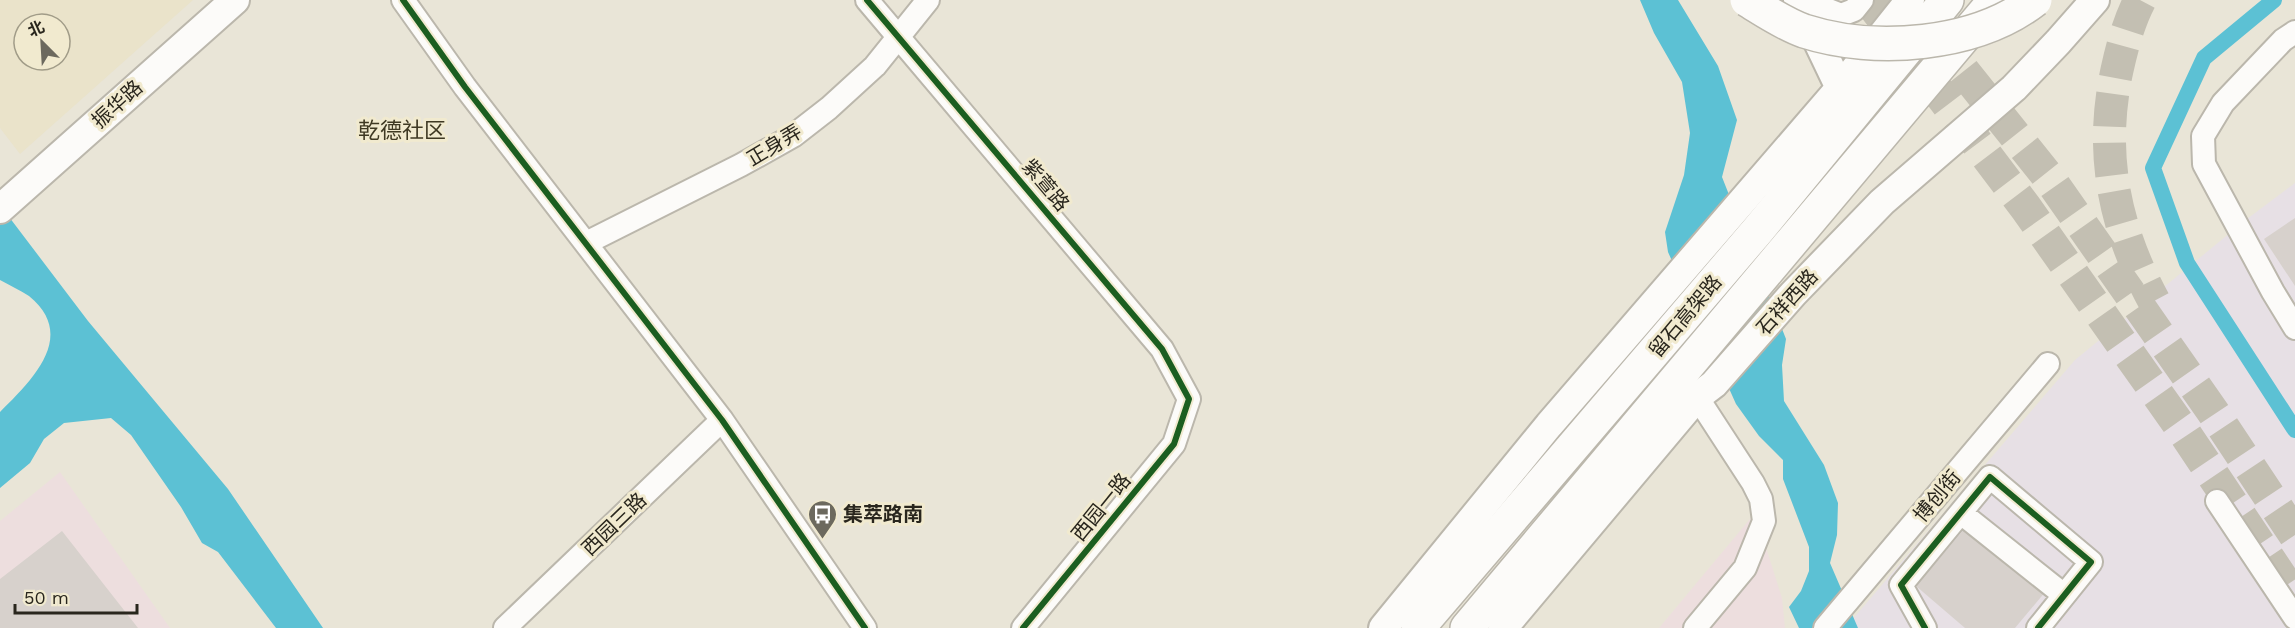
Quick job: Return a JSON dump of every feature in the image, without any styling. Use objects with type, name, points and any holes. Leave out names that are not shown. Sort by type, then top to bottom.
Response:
[{"type":"highway","points":[[1747,0],[1804,30],[1859,42],[1892,43],[1926,41],[1958,35],[1991,25],[2035,0]]},
{"type":"highway","name":"留石高架路","points":[[1418,628],[1679,324],[1749,218],[1947,0]]},
{"type":"highway","name":"留石高架路","points":[[1467,628],[1702,380],[1786,252],[1995,0]]},
{"type":"main road","name":"振华路","points":[[0,209],[14,179],[206,0]]},
{"type":"main road","name":"振华路","points":[[14,179],[235,0]]},
{"type":"main road","points":[[1798,0],[1840,88]]},
{"type":"main road","points":[[1383,628],[1669,285],[1749,218],[1840,88],[1910,0]]},
{"type":"main road","name":"石祥西路","points":[[1503,628],[1702,380],[1793,294],[1881,202],[2014,88],[2095,0]]},
{"type":"street","points":[[404,0],[465,87],[722,420],[865,628]]},
{"type":"street","name":"紫萱路","points":[[867,0],[1162,349],[1189,399]]},
{"type":"street","name":"正身弄","points":[[586,243],[741,165],[793,136],[830,108],[874,66],[928,0]]},
{"type":"street","points":[[1814,0],[1821,7],[1841,15],[1854,10],[1862,0]]},
{"type":"street","points":[[2295,32],[2283,40],[2223,103],[2203,136],[2204,164],[2295,328]]},
{"type":"street","name":"博创街","points":[[1825,628],[2049,364]]},
{"type":"street","points":[[1695,628],[1745,568],[1764,521],[1761,499],[1702,380]]},
{"type":"street","name":"西园一路","points":[[1023,628],[1174,444],[1189,399]]},
{"type":"street","name":"西园三路","points":[[506,628],[722,420]]},
{"type":"street","points":[[1954,476],[1976,495]]},
{"type":"street","points":[[1925,628],[1901,585],[1990,477],[2091,562],[2037,628]]},
{"type":"street","points":[[2217,501],[2295,618]]},
{"type":"street","points":[[1961,513],[2064,595]]},
{"type":"shaded area","points":[[0,0],[193,0],[20,154],[0,128]]},
{"type":"shaded area","points":[[2295,183],[2295,628],[1845,628],[2075,360],[2247,219]]},
{"type":"shaded area","points":[[60,472],[170,628],[0,628],[0,521]]},
{"type":"shaded area","points":[[1755,513],[1782,598],[1785,628],[1659,628]]},
{"type":"water","points":[[1640,0],[1678,0],[1718,66],[1737,120],[1722,177],[1786,339],[1782,365],[1784,401],[1824,465],[1838,503],[1837,535],[1830,563],[1858,628],[1799,628],[1789,607],[1801,591],[1809,571],[1809,547],[1783,479],[1783,460],[1759,436],[1736,404],[1668,252],[1665,232],[1684,175],[1690,133],[1682,82],[1654,33]]},
{"type":"water","points":[[0,205],[88,321],[228,489],[323,628],[276,628],[218,552],[202,543],[181,507],[131,435],[111,418],[64,423],[44,439],[30,463],[0,488],[0,412],[25,386],[45,357],[50,342],[50,326],[43,311],[29,296],[0,280]]},
{"type":"building","points":[[2295,218],[2295,286],[2264,239]]},
{"type":"building","points":[[1966,527],[2046,591],[2015,628],[1965,628],[1916,586]]},
{"type":"building","points":[[62,531],[138,628],[0,628],[0,579]]},
{"type":"waterway","points":[[2274,0],[2204,58],[2153,168],[2187,263],[2295,430]]},
{"type":"tunnel","points":[[1869,0],[2026,208],[2182,429],[2295,598]]},
{"type":"tunnel","points":[[2140,0],[2126,34],[2117,70],[2112,101],[2110,160],[2120,217],[2140,273],[2154,301]]},
{"type":"tunnel","points":[[1933,33],[2049,178],[2213,412],[2295,535]]},
{"type":"cycle path","points":[[403,0],[465,87],[722,420],[865,628]]},
{"type":"cycle path","points":[[867,0],[1162,349],[1189,399],[1174,444],[1023,628]]},
{"type":"cycle path","points":[[1925,628],[1901,585],[1990,477],[2091,562],[2038,628]]},
{"type":"place","name":"集萃路南","points":[[822,540]]},
{"type":"district","name":"乾德社区","points":[[402,130]]}]
